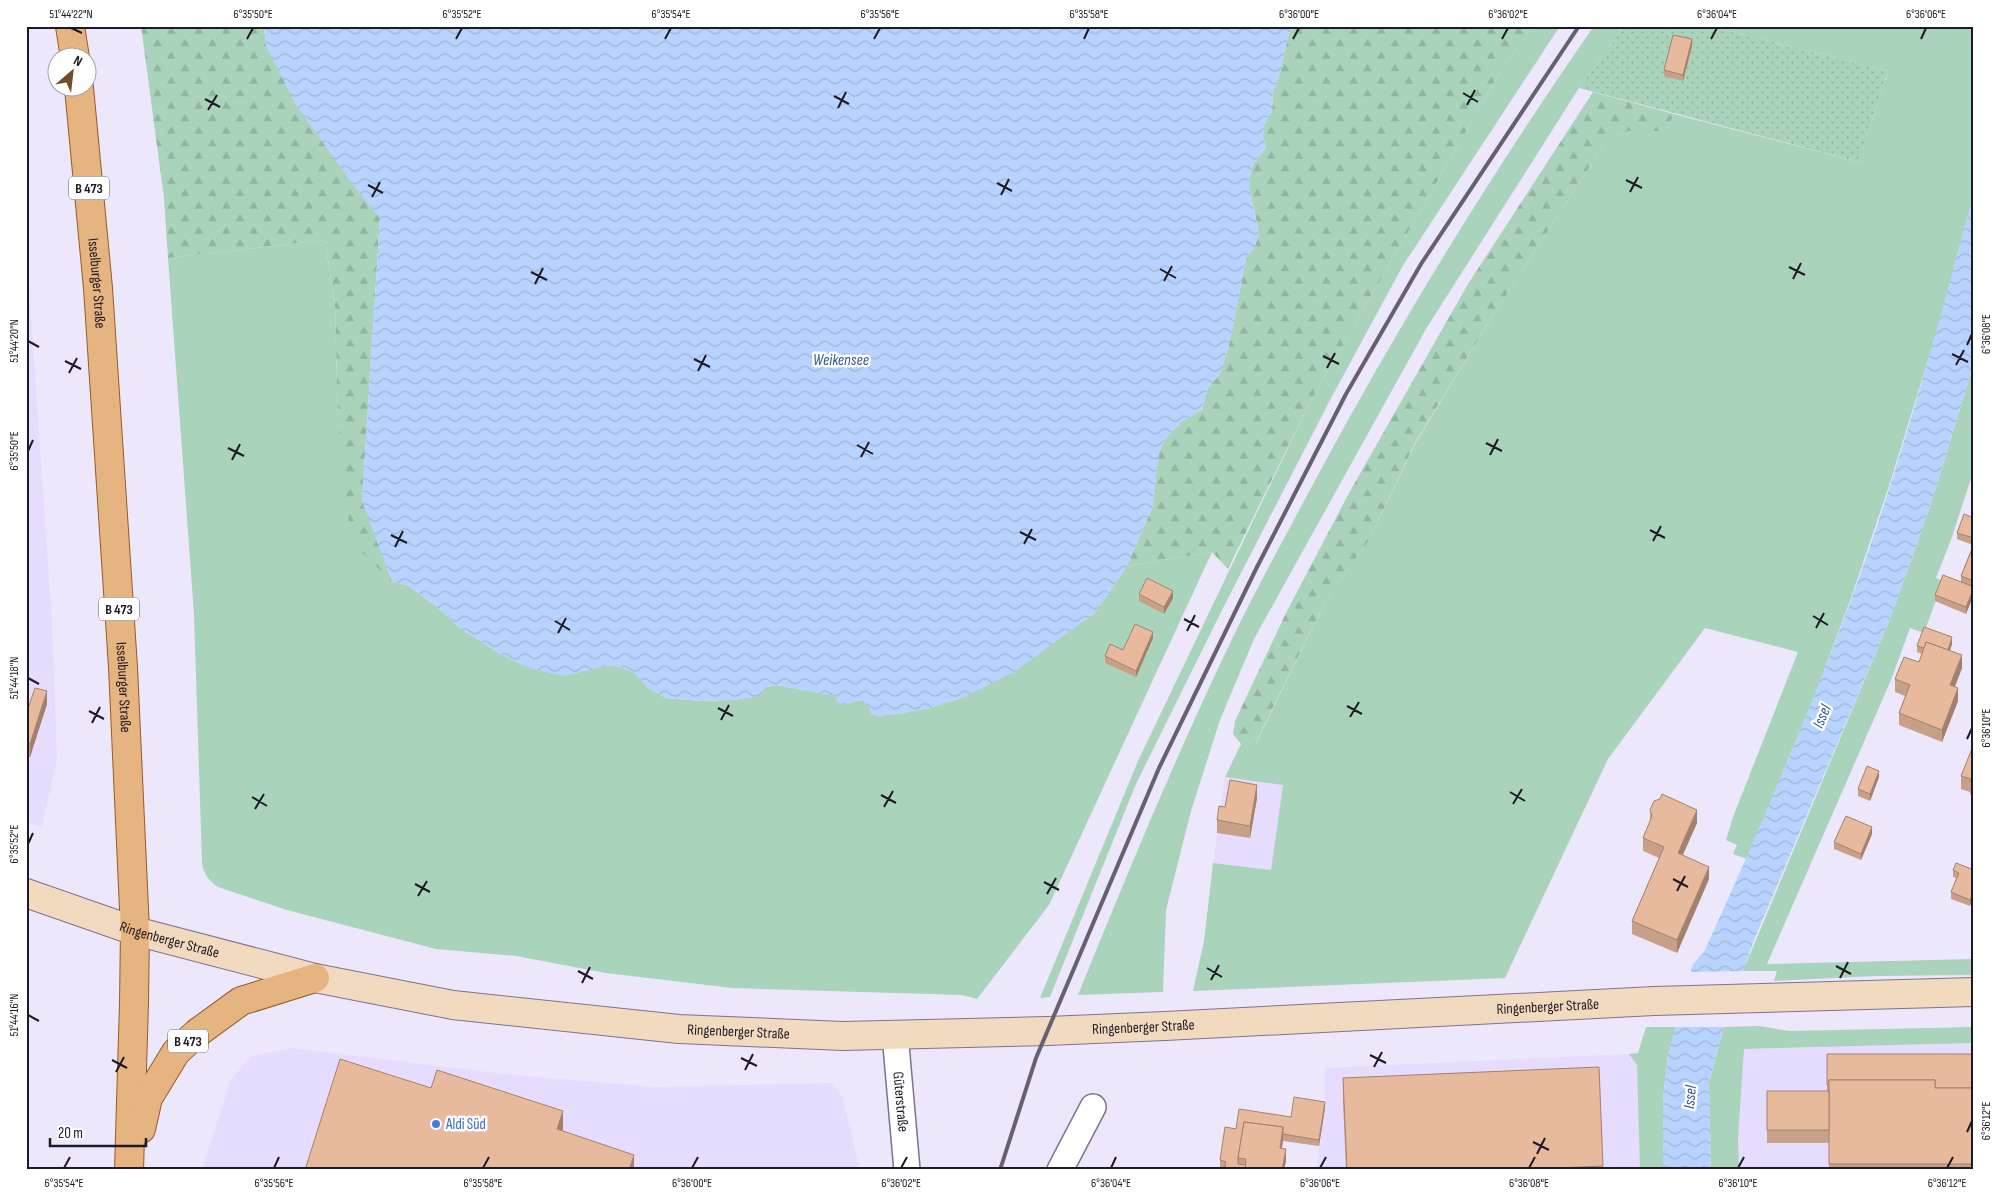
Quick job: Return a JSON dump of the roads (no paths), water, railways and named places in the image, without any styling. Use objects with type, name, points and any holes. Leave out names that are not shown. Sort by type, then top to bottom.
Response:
[{"type":"main road","points":[[70,26],[73,48]]},
{"type":"main road","name":"Isselburger Straße","points":[[80,98],[104,373],[123,667],[134,931],[131,1170]]},
{"type":"main road","name":"Ringenberger Straße","points":[[26,893],[134,931],[315,978],[453,1005],[679,1029],[843,1036],[1164,1026],[1654,1001],[1974,992]]},
{"type":"main road","name":"Ringenberger Straße","points":[[131,1170],[148,1098],[176,1052],[197,1033],[242,1001],[315,978]]},
{"type":"street","name":"Güterstraße","points":[[895,1034],[907,1170]]},
{"type":"street","points":[[1060,1170],[1094,1107]]},
{"type":"water","name":"Weikensee","points":[[264,26],[1298,26],[1289,33],[1280,73],[1273,92],[1272,111],[1264,125],[1263,136],[1266,147],[1251,168],[1249,187],[1259,233],[1255,246],[1246,259],[1230,341],[1220,374],[1208,388],[1202,410],[1183,421],[1166,437],[1159,452],[1152,508],[1127,566],[1095,613],[1014,672],[964,697],[930,708],[880,716],[871,714],[869,707],[864,701],[856,701],[847,705],[838,703],[835,696],[777,685],[766,687],[760,696],[734,700],[703,701],[666,698],[648,688],[633,671],[612,665],[564,676],[532,669],[500,654],[460,628],[436,606],[407,585],[392,582],[362,501],[380,218],[348,178],[296,105],[266,46]]},
{"type":"water","name":"Issel","points":[[1974,192],[1974,363],[1930,507],[1890,619],[1754,940],[1724,1027],[1709,1083],[1711,1170],[1663,1170],[1663,1098],[1668,1055],[1693,964],[1704,952],[1762,821],[1817,689],[1851,600],[1886,499],[1917,397]]},
{"type":"railway","points":[[1000,1170],[1036,1058],[1159,768],[1256,569],[1346,394],[1421,264],[1579,26]]},
{"type":"place","name":"Aldi Süd","points":[[436,1124]]}]
